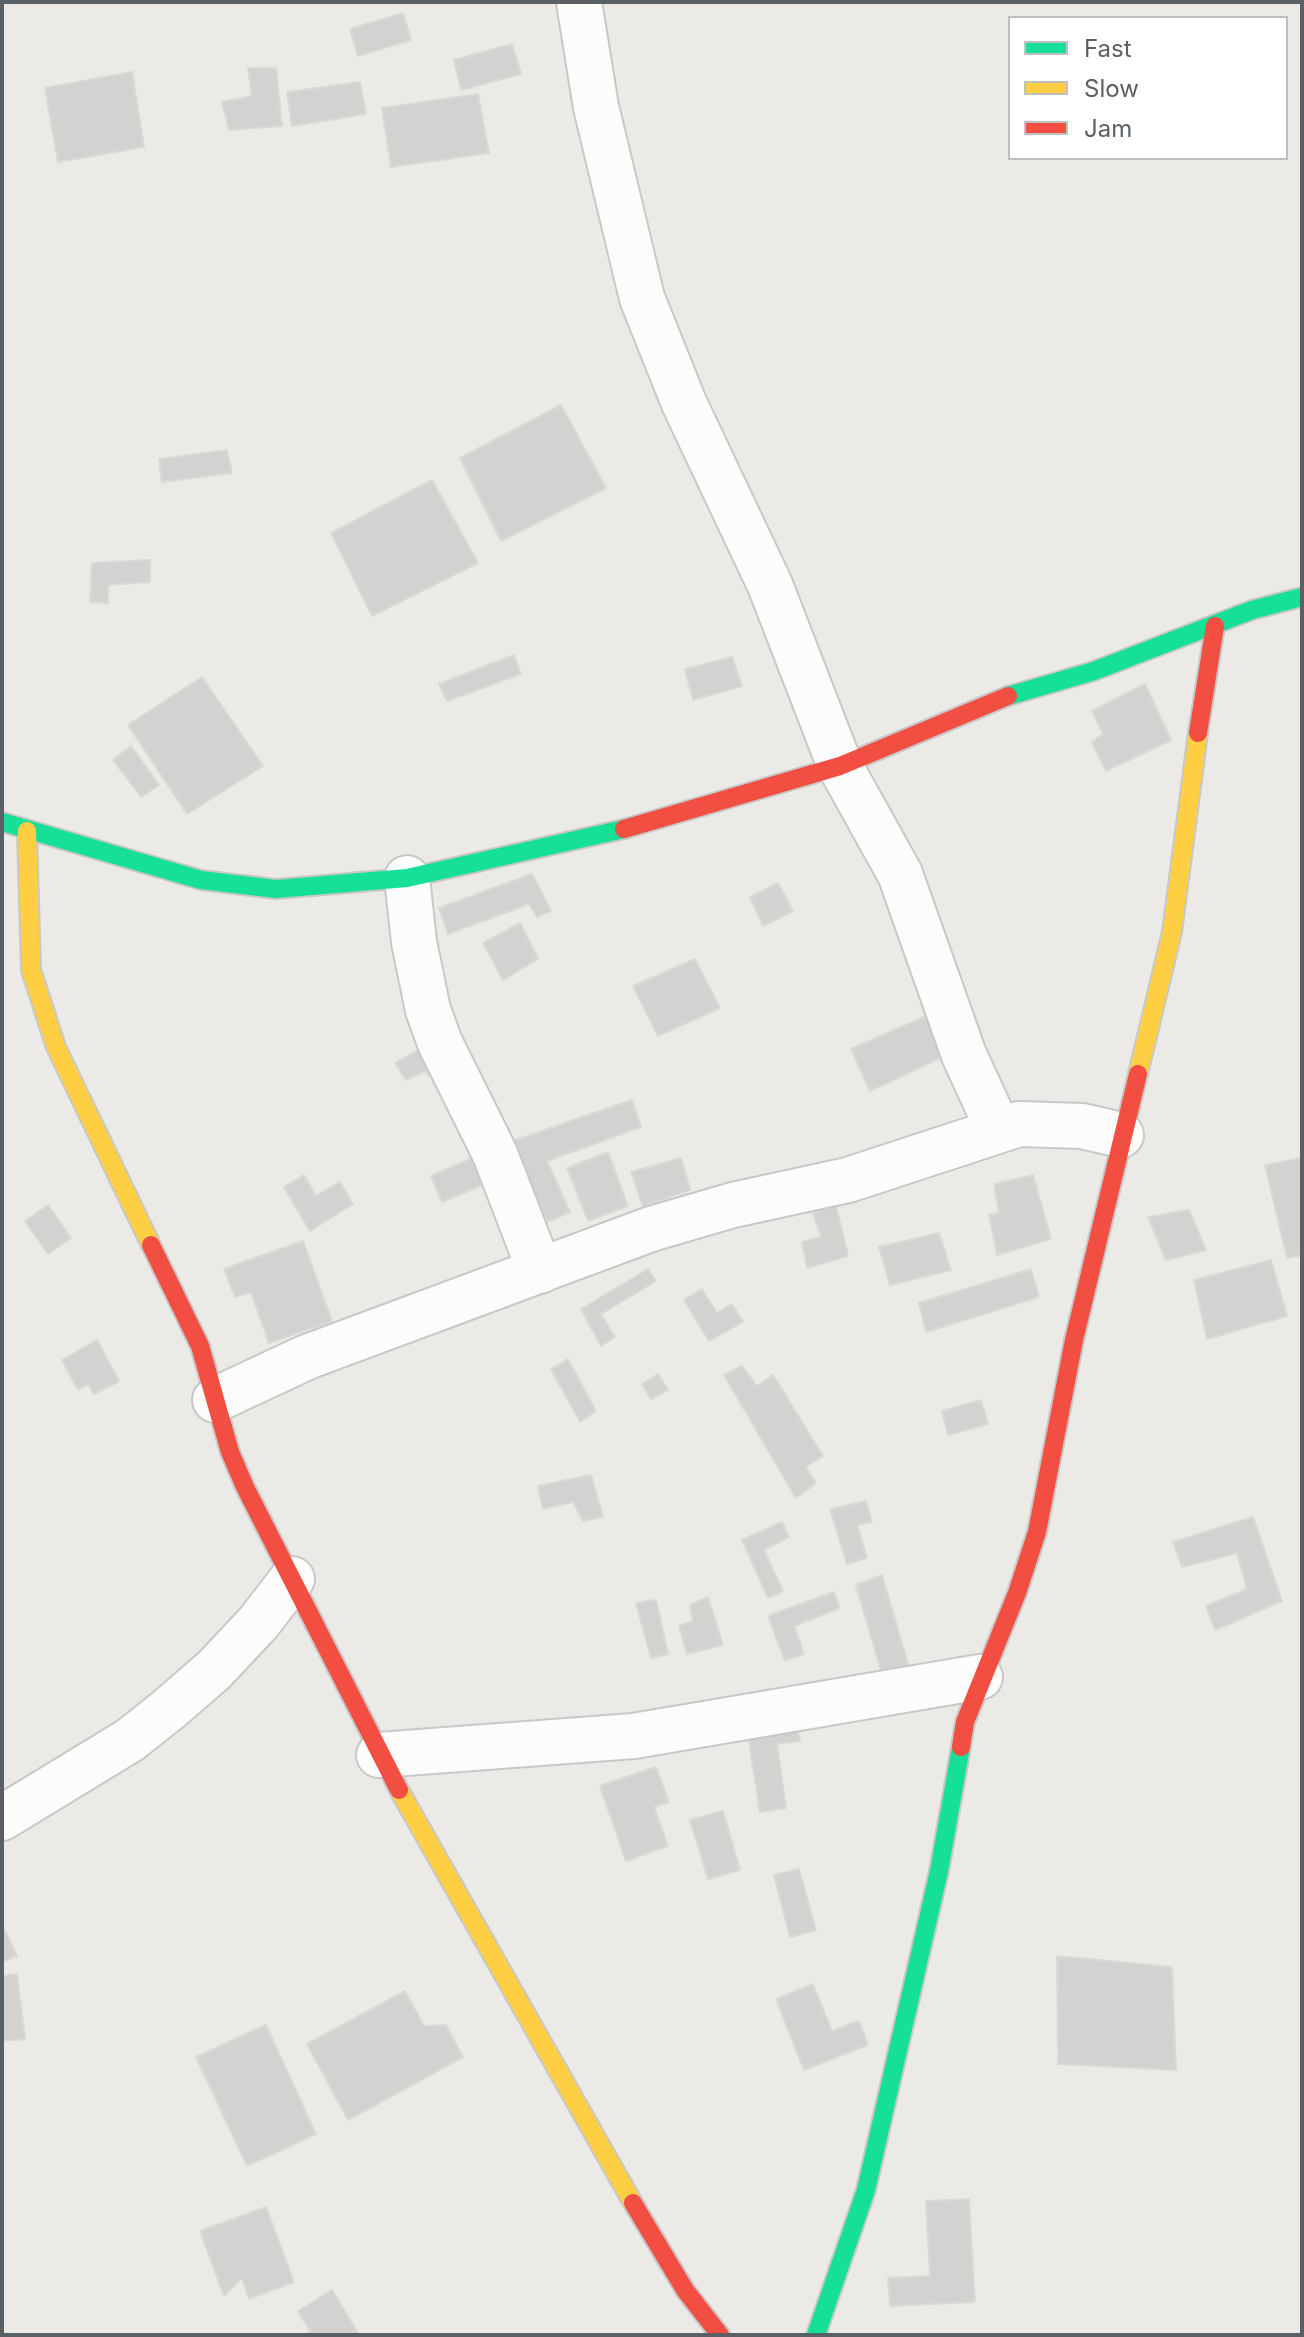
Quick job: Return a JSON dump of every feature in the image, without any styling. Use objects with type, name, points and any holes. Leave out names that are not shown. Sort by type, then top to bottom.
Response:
[{"type":"street","points":[[579,2],[596,107],[642,298],[684,403],[770,585],[840,766],[900,874],[964,1055],[998,1129]]},
{"type":"street","points":[[2,822],[201,880],[276,889],[407,878],[619,830],[840,766],[999,699],[1094,671],[1252,610],[1302,597]]},
{"type":"street","points":[[816,2335],[866,2190],[939,1871],[957,1752],[980,1677],[1017,1593],[1037,1532],[1051,1473],[1074,1340],[1121,1135],[1148,1044],[1172,932],[1205,677],[1215,626]]},
{"type":"street","points":[[27,831],[31,970],[56,1047],[200,1346],[230,1452],[379,1755],[645,2224],[685,2290],[720,2335]]},
{"type":"street","points":[[407,878],[414,942],[428,1010],[440,1043],[495,1154],[540,1271]]},
{"type":"street","points":[[215,1400],[307,1357],[651,1229],[770,1195],[848,1180],[998,1129],[1046,1122],[1121,1135]]},
{"type":"street","points":[[2,1818],[130,1740],[169,1709],[214,1670],[259,1622],[292,1579]]},
{"type":"street","points":[[379,1755],[634,1736],[980,1677]]},
{"type":"building","points":[[403,13],[411,40],[358,56],[350,29]]},
{"type":"building","points":[[512,44],[521,74],[461,90],[454,60]]},
{"type":"building","points":[[248,68],[276,68],[282,126],[229,130],[222,102],[252,96]]},
{"type":"building","points":[[132,72],[144,147],[58,162],[45,88]]},
{"type":"building","points":[[360,82],[366,114],[292,126],[287,92]]},
{"type":"building","points":[[478,94],[489,153],[391,167],[382,108]]},
{"type":"building","points":[[561,405],[606,488],[501,541],[460,458]]},
{"type":"building","points":[[227,450],[232,473],[162,482],[159,459]]},
{"type":"building","points":[[432,480],[478,563],[372,616],[331,533]]},
{"type":"building","points":[[150,560],[150,582],[108,585],[108,603],[90,602],[92,563]]},
{"type":"building","points":[[514,655],[521,674],[447,701],[439,684]]},
{"type":"building","points":[[732,657],[742,686],[693,700],[685,669]]},
{"type":"building","points":[[202,677],[263,766],[187,814],[128,725]]},
{"type":"building","points":[[1145,684],[1171,740],[1106,771],[1092,742],[1103,734],[1092,711]]},
{"type":"building","points":[[131,746],[159,785],[141,797],[113,760]]},
{"type":"building","points":[[532,874],[551,911],[537,917],[529,904],[448,934],[439,908]]},
{"type":"building","points":[[778,883],[793,911],[763,926],[750,897]]},
{"type":"building","points":[[520,923],[538,959],[503,980],[483,943]]},
{"type":"building","points":[[695,959],[720,1008],[658,1036],[633,986]]},
{"type":"building","points":[[933,1013],[951,1053],[870,1091],[851,1049]]},
{"type":"building","points":[[428,1045],[443,1071],[431,1077],[425,1071],[406,1080],[395,1063]]},
{"type":"building","points":[[632,1100],[641,1127],[547,1161],[570,1212],[547,1222],[510,1142]]},
{"type":"building","points":[[486,1152],[496,1179],[442,1202],[431,1176]]},
{"type":"building","points":[[608,1152],[628,1206],[588,1221],[567,1168]]},
{"type":"building","points":[[681,1158],[690,1190],[643,1206],[631,1172]]},
{"type":"building","points":[[1302,1158],[1302,1255],[1287,1258],[1265,1165]]},
{"type":"building","points":[[304,1175],[316,1196],[340,1182],[353,1204],[310,1231],[284,1187]]},
{"type":"building","points":[[1033,1175],[1051,1239],[997,1255],[989,1215],[999,1213],[994,1184]]},
{"type":"building","points":[[48,1205],[71,1238],[48,1254],[25,1221]]},
{"type":"building","points":[[836,1206],[848,1256],[807,1268],[802,1242],[821,1237],[813,1213]]},
{"type":"building","points":[[1189,1210],[1206,1250],[1166,1260],[1148,1217]]},
{"type":"building","points":[[939,1233],[951,1270],[890,1285],[879,1247]]},
{"type":"building","points":[[303,1241],[332,1321],[269,1343],[251,1292],[235,1297],[224,1269]]},
{"type":"building","points":[[1271,1260],[1287,1316],[1207,1339],[1194,1280]]},
{"type":"building","points":[[648,1269],[656,1281],[601,1314],[615,1337],[601,1346],[581,1309]]},
{"type":"building","points":[[1031,1269],[1039,1297],[926,1332],[919,1303]]},
{"type":"building","points":[[702,1289],[717,1313],[732,1304],[743,1322],[709,1341],[684,1300]]},
{"type":"building","points":[[97,1340],[119,1381],[94,1394],[88,1384],[78,1390],[62,1360]]},
{"type":"building","points":[[568,1359],[596,1411],[580,1422],[551,1369]]},
{"type":"building","points":[[742,1366],[757,1386],[773,1375],[823,1456],[806,1467],[816,1483],[796,1498],[724,1375]]},
{"type":"building","points":[[658,1374],[668,1390],[651,1399],[642,1384]]},
{"type":"building","points":[[981,1400],[988,1424],[948,1435],[942,1411]]},
{"type":"building","points":[[591,1475],[603,1517],[583,1521],[573,1502],[543,1509],[538,1486]]},
{"type":"building","points":[[866,1501],[872,1522],[857,1525],[867,1558],[847,1564],[830,1509]]},
{"type":"building","points":[[1253,1517],[1282,1601],[1215,1630],[1206,1606],[1247,1589],[1237,1553],[1182,1567],[1173,1542]]},
{"type":"building","points":[[782,1522],[789,1537],[764,1550],[783,1591],[768,1598],[742,1540]]},
{"type":"building","points":[[882,1575],[910,1671],[884,1681],[856,1585]]},
{"type":"building","points":[[834,1592],[840,1608],[794,1626],[804,1654],[785,1661],[768,1616]]},
{"type":"building","points":[[708,1597],[723,1645],[687,1654],[679,1626],[693,1621],[690,1605]]},
{"type":"building","points":[[656,1600],[668,1654],[651,1658],[636,1603]]},
{"type":"building","points":[[796,1721],[800,1741],[777,1744],[786,1808],[760,1812],[747,1729]]},
{"type":"building","points":[[656,1767],[669,1802],[654,1807],[668,1846],[626,1861],[600,1786]]},
{"type":"building","points":[[723,1811],[740,1870],[708,1879],[690,1820]]},
{"type":"building","points":[[799,1869],[816,1930],[790,1937],[774,1875]]},
{"type":"building","points":[[2,1925],[17,1956],[2,1962]]},
{"type":"building","points":[[1057,1956],[1172,1967],[1176,2070],[1058,2064]]},
{"type":"building","points":[[17,1974],[25,2039],[2,2041],[2,1976]]},
{"type":"building","points":[[813,1984],[832,2031],[859,2021],[868,2045],[804,2070],[776,1999]]},
{"type":"building","points":[[405,1991],[424,2026],[446,2025],[463,2057],[348,2120],[307,2044]]},
{"type":"building","points":[[266,2025],[316,2134],[247,2166],[196,2057]]},
{"type":"building","points":[[969,2199],[975,2302],[890,2306],[888,2278],[930,2276],[926,2201]]},
{"type":"building","points":[[266,2207],[294,2282],[249,2299],[242,2278],[224,2296],[200,2231]]},
{"type":"building","points":[[332,2290],[359,2335],[304,2335],[310,2331],[298,2311]]},
{"type":"traffic: fast","points":[[1008,696],[1094,671],[1252,610],[1302,597]]},
{"type":"traffic: fast","points":[[2,822],[201,880],[276,889],[407,878],[624,829]]},
{"type":"traffic: fast","points":[[816,2335],[866,2190],[939,1871],[961,1747]]},
{"type":"traffic: slow","points":[[1138,1074],[1172,932],[1198,733]]},
{"type":"traffic: slow","points":[[27,831],[31,970],[56,1047],[151,1245]]},
{"type":"traffic: slow","points":[[399,1790],[633,2203]]},
{"type":"traffic: jam","points":[[1198,733],[1215,626]]},
{"type":"traffic: jam","points":[[624,829],[840,766],[1008,696]]},
{"type":"traffic: jam","points":[[961,1747],[965,1722],[1017,1593],[1037,1532],[1074,1340],[1138,1074]]},
{"type":"traffic: jam","points":[[151,1245],[200,1346],[230,1452],[245,1487],[399,1790]]},
{"type":"traffic: jam","points":[[633,2203],[685,2290],[720,2335]]}]
